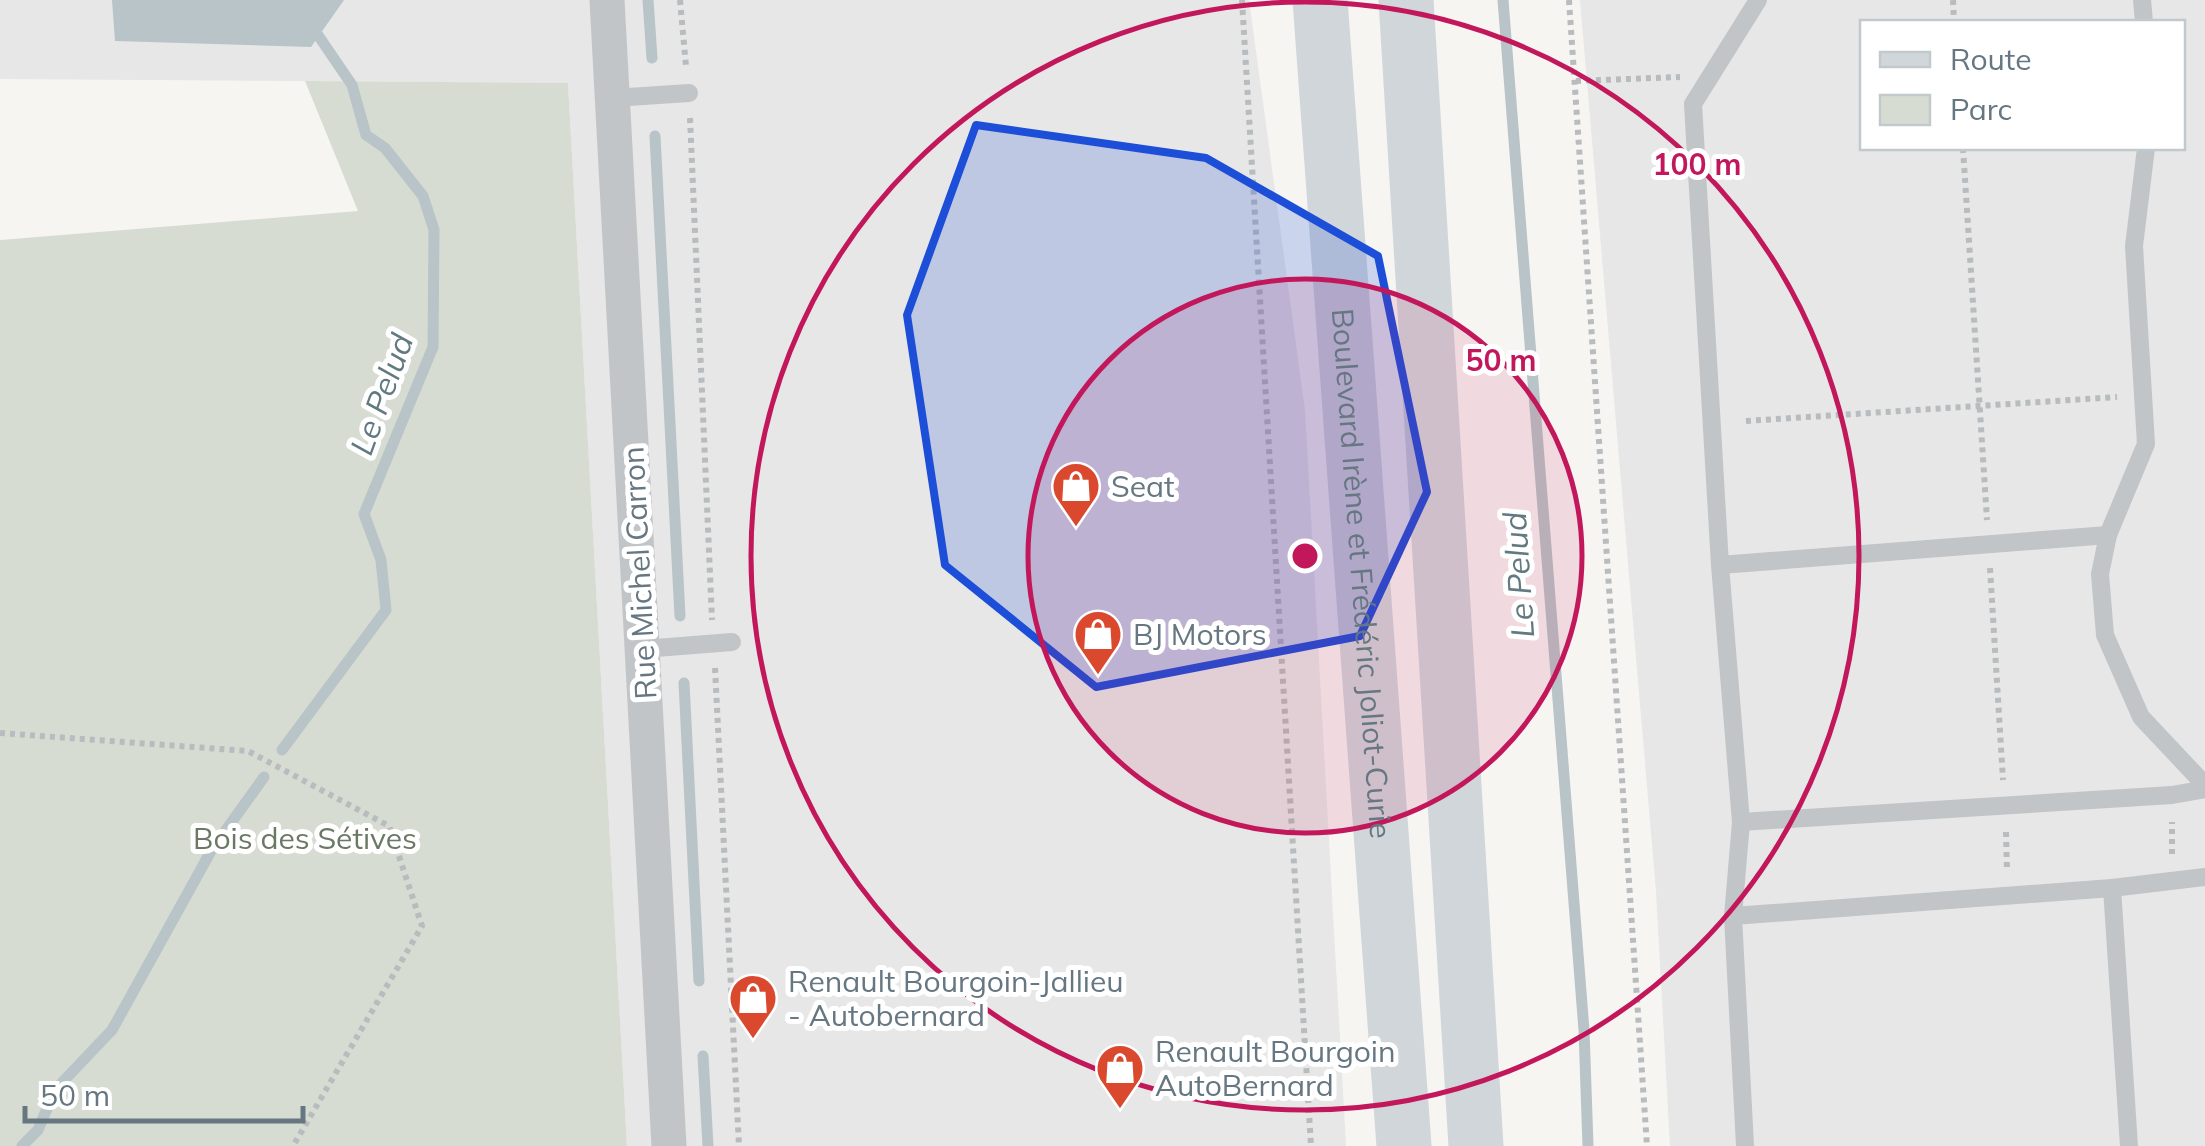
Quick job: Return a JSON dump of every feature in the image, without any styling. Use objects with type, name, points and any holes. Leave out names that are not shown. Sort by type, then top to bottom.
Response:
[{"type":"main road","name":"Boulevard Irène et Frédéric Joliot-Curie","points":[[1320,0],[1404,1146]]},
{"type":"main road","points":[[1406,0],[1476,1146]]},
{"type":"street","name":"Rue Michel Carron","points":[[607,0],[669,1146]]},
{"type":"lane","points":[[1745,1146],[1733,916],[1741,822],[1720,566],[1693,104],[1758,0]]},
{"type":"lane","points":[[613,98],[689,94]]},
{"type":"lane","points":[[1741,822],[2172,795],[2205,787],[2141,717],[2106,635],[2100,574],[2108,535],[2146,444],[2134,246],[2146,150]]},
{"type":"lane","points":[[1720,566],[2108,535]]},
{"type":"lane","points":[[643,649],[723,642]]},
{"type":"lane","points":[[1733,916],[2205,878]]},
{"type":"lane","points":[[2112,888],[2129,1146]]},
{"type":"path","points":[[680,0],[723,642],[740,1146]]},
{"type":"path","points":[[1242,0],[1312,1146]]},
{"type":"path","points":[[1569,0],[1647,1146]]},
{"type":"path","points":[[1576,81],[1689,77],[1700,92]]},
{"type":"path","points":[[1746,421],[2143,395]]},
{"type":"path","points":[[0,733],[248,751],[389,826],[422,926],[293,1146]]},
{"type":"path","points":[[2172,795],[2172,880]]},
{"type":"highlighted area","points":[[976,125],[1206,158],[1378,256],[1427,492],[1360,636],[1096,687],[945,565],[907,315]]},
{"type":"shaded area","points":[[0,0],[1249,0],[1305,410],[1346,1146],[627,1146],[568,83],[0,79]]},
{"type":"shaded area","points":[[112,0],[344,0],[311,47],[115,41]]},
{"type":"shaded area","points":[[1580,0],[2205,0],[2205,1146],[1670,1146],[1656,892]]},
{"type":"green space","name":"Bois des Sétives","points":[[305,81],[568,83],[627,1146],[0,1146],[0,240],[358,211]]},
{"type":"waterway","name":"Le Pelud","points":[[282,750],[386,610],[381,560],[364,514],[433,347],[434,230],[423,196],[385,148],[366,135],[352,85],[294,0]]},
{"type":"waterway","points":[[648,0],[652,58]]},
{"type":"waterway","name":"Le Pelud","points":[[1503,0],[1584,1030],[1588,1146]]},
{"type":"waterway","points":[[655,136],[680,616]]},
{"type":"waterway","points":[[684,683],[699,981]]},
{"type":"waterway","name":"Le Pelud","points":[[22,1146],[38,1130],[55,1090],[112,1030],[211,851],[264,777]]},
{"type":"waterway","points":[[703,1056],[708,1146]]},
{"type":"place","name":"Seat","points":[[1076,528]]},
{"type":"place","name":"BJ Motors","points":[[1098,676]]},
{"type":"place","name":"Renault Bourgoin-Jallieu - Autobernard","points":[[753,1040]]},
{"type":"place","name":"Renault Bourgoin AutoBernard","points":[[1120,1110]]}]
